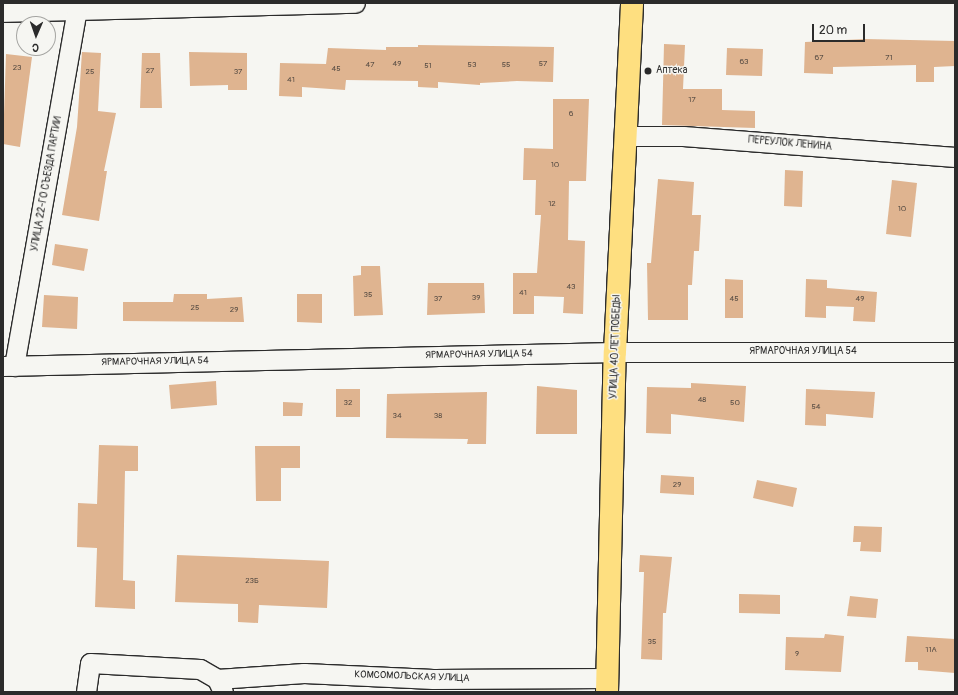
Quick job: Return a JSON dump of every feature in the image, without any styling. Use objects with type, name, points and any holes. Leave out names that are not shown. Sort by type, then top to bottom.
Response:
[{"type":"main road","name":"УЛИЦА 40 ЛЕТ ПОБЕДЫ","points":[[607,685],[615,352],[632,3]]},
{"type":"street","points":[[3,12],[78,6],[355,3]]},
{"type":"street","name":"УЛИЦА 22-ГО СЪЕЗДА ПАРТИИ","points":[[9,366],[78,6]]},
{"type":"street","name":"ПЕРЕУЛОК ЛЕНИНА","points":[[626,136],[683,136],[955,157]]},
{"type":"street","name":"ЯРМАРОЧНАЯ УЛИЦА 54","points":[[9,366],[615,352],[955,352]]},
{"type":"street","points":[[86,692],[90,663],[200,669],[220,686]]},
{"type":"street","name":"КОМСОМОЛЬСКАЯ УЛИЦА","points":[[220,686],[304,673],[607,685]]},
{"type":"building","points":[[865,39],[955,41],[955,66],[934,67],[934,82],[916,82],[916,65],[833,67],[833,74],[804,73],[805,42]]},
{"type":"building","points":[[664,44],[685,45],[683,89],[722,89],[722,110],[755,111],[755,128],[662,125]]},
{"type":"building","points":[[418,45],[554,47],[553,82],[517,81],[480,83],[480,85],[438,82],[438,88],[418,87],[418,81],[346,80],[345,90],[302,87],[302,97],[279,96],[280,63],[326,64],[328,48],[386,50],[386,47],[418,47]]},
{"type":"building","points":[[727,48],[763,49],[762,76],[726,75]]},
{"type":"building","points":[[82,52],[101,53],[98,111],[116,113],[104,171],[107,171],[99,221],[62,215],[77,127]]},
{"type":"building","points":[[189,52],[247,53],[247,90],[228,90],[228,85],[190,86]]},
{"type":"building","points":[[142,53],[160,53],[162,108],[140,108]]},
{"type":"building","points":[[6,54],[32,57],[20,147],[3,144]]},
{"type":"building","points":[[553,99],[589,99],[586,181],[569,181],[568,240],[585,241],[583,314],[563,313],[564,297],[534,296],[534,314],[513,314],[513,273],[537,273],[541,215],[535,215],[536,180],[523,180],[524,148],[553,149]]},
{"type":"building","points":[[785,170],[803,171],[802,207],[784,206]]},
{"type":"building","points":[[658,179],[694,182],[692,215],[701,215],[699,251],[694,251],[692,285],[688,285],[688,320],[648,320],[647,263],[651,263]]},
{"type":"building","points":[[892,180],[917,183],[911,237],[886,234]]},
{"type":"building","points":[[55,244],[88,249],[84,271],[52,265]]},
{"type":"building","points":[[361,266],[380,266],[383,315],[354,316],[353,276],[361,275]]},
{"type":"building","points":[[725,279],[743,280],[743,318],[725,318]]},
{"type":"building","points":[[806,279],[827,280],[827,288],[877,292],[875,322],[853,321],[854,307],[826,306],[826,318],[805,317]]},
{"type":"building","points":[[428,283],[484,283],[485,313],[427,315]]},
{"type":"building","points":[[174,294],[207,294],[207,299],[242,297],[244,322],[123,321],[123,302],[173,302]]},
{"type":"building","points":[[297,294],[322,294],[322,323],[297,322]]},
{"type":"building","points":[[44,295],[78,297],[77,329],[42,327]]},
{"type":"building","points":[[216,381],[217,405],[171,409],[169,385]]},
{"type":"building","points":[[691,383],[746,386],[744,422],[671,414],[671,434],[646,433],[647,387],[691,388]]},
{"type":"building","points":[[537,386],[577,390],[577,434],[536,434]]},
{"type":"building","points":[[336,389],[360,389],[360,417],[336,417]]},
{"type":"building","points":[[806,389],[875,392],[873,418],[826,414],[826,426],[805,425]]},
{"type":"building","points":[[487,392],[486,444],[467,444],[468,439],[386,438],[387,394]]},
{"type":"building","points":[[283,402],[303,403],[302,416],[283,416]]},
{"type":"building","points":[[99,445],[138,446],[138,471],[125,471],[123,580],[135,581],[135,609],[95,607],[97,548],[77,547],[78,503],[97,504]]},
{"type":"building","points":[[255,446],[300,446],[300,468],[281,468],[281,501],[256,501]]},
{"type":"building","points":[[661,475],[694,477],[694,495],[660,493]]},
{"type":"building","points":[[757,480],[797,488],[793,507],[753,498]]},
{"type":"building","points":[[854,526],[882,527],[881,552],[860,551],[861,542],[853,542]]},
{"type":"building","points":[[177,555],[329,561],[327,608],[259,605],[258,623],[238,622],[238,604],[175,602]]},
{"type":"building","points":[[640,555],[672,557],[666,613],[663,613],[662,660],[641,659],[644,572],[639,572]]},
{"type":"building","points":[[739,594],[780,595],[780,614],[739,613]]},
{"type":"building","points":[[850,596],[878,599],[876,618],[847,616]]},
{"type":"building","points":[[825,634],[844,636],[841,672],[785,670],[786,637],[824,638]]},
{"type":"building","points":[[907,636],[955,639],[955,673],[918,670],[918,662],[905,662]]},
{"type":"place","name":"Аптека","points":[[648,71]]}]
